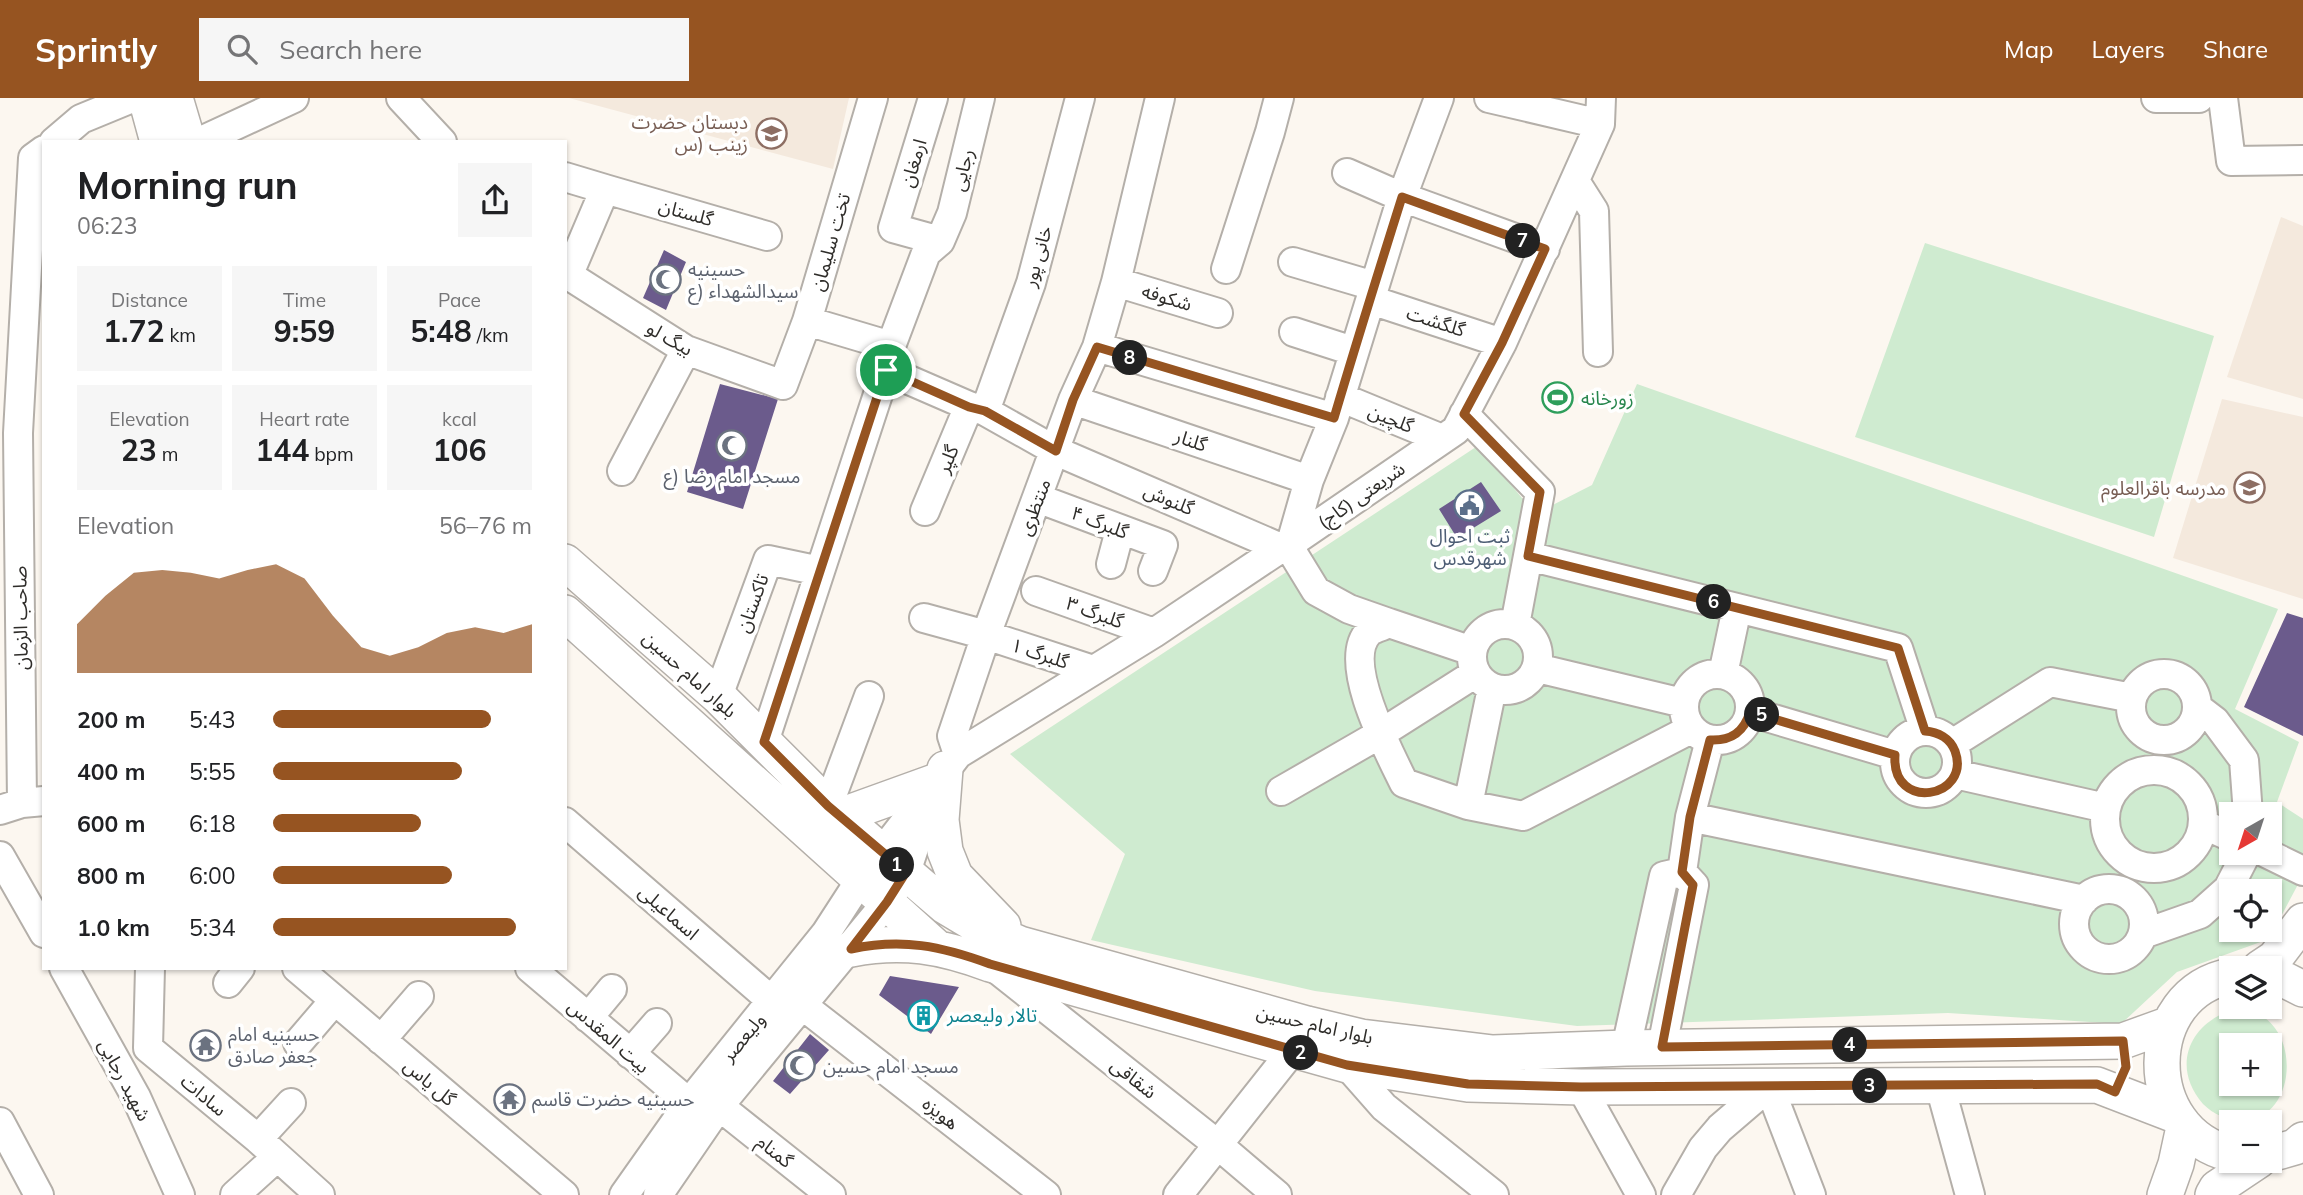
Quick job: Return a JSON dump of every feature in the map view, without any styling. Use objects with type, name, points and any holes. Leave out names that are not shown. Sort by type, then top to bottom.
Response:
[{"type":"main road","points":[[146,98],[157,140]]},
{"type":"main road","points":[[176,98],[187,140]]},
{"type":"main road","name":"بلوار امام حسین","points":[[567,564],[718,696],[834,811],[883,867],[887,902],[937,948],[953,950],[990,964],[1347,1065],[1468,1084],[1581,1087],[2097,1084],[2180,1121],[2201,1141],[2219,1150]]},
{"type":"main road","name":"بلوار امام حسین","points":[[567,616],[883,867],[980,926],[1020,944],[1307,1024],[1361,1037],[1493,1053],[1662,1047],[2123,1041],[2170,1024]]},
{"type":"main road","points":[[834,811],[946,768],[941,820],[945,851],[955,876],[1020,944]]},
{"type":"main road","points":[[2276,956],[2301,932]]},
{"type":"main road","points":[[839,941],[901,943],[937,948]]},
{"type":"main road","points":[[2282,978],[2303,989]]},
{"type":"main road","points":[[2219,980],[2204,986],[2184,1003],[2170,1024],[2161,1054],[2163,1085],[2180,1121],[2171,1180],[2195,1171],[2215,1191],[2241,1173]]},
{"type":"main road","points":[[2115,1092],[2126,1067],[2123,1041]]},
{"type":"main road","points":[[2282,1151],[2295,1147],[2303,1140]]},
{"type":"street","points":[[56,140],[81,119],[132,98]]},
{"type":"street","points":[[203,140],[294,98]]},
{"type":"street","points":[[401,98],[440,140]]},
{"type":"street","name":"تخت سلیمان","points":[[783,385],[807,321],[873,98]]},
{"type":"street","name":"ارمغان","points":[[933,98],[893,228],[940,241]]},
{"type":"street","name":"رجایی","points":[[764,742],[889,358],[926,253],[940,241],[952,213],[980,98]]},
{"type":"street","name":"خانی پور","points":[[977,409],[1031,283],[1080,98]]},
{"type":"street","name":"منتظری","points":[[946,768],[952,736],[986,635],[1073,400],[1097,347],[1160,98]]},
{"type":"street","points":[[1226,269],[1279,98]]},
{"type":"street","points":[[1439,98],[1402,197],[1337,407],[1287,546],[1316,591],[1349,609],[1389,623],[1480,671],[1504,691],[1515,690],[1525,685],[1532,677],[1539,657],[1532,637],[1524,629],[1504,623],[1483,631],[1476,640],[1480,671],[1468,805]]},
{"type":"street","points":[[1489,98],[1600,111]]},
{"type":"street","points":[[2156,98],[2199,98]]},
{"type":"street","points":[[2223,98],[2231,162],[2303,160]]},
{"type":"street","name":"شریعتی (کاج)","points":[[946,768],[1287,546],[1456,430],[1502,343],[1545,249],[1575,181],[1600,111]]},
{"type":"street","name":"صاحب الزمان","points":[[22,804],[21,434],[33,158],[42,151]]},
{"type":"street","points":[[1347,173],[1402,197],[1545,249]]},
{"type":"street","name":"گلستان","points":[[567,178],[767,236]]},
{"type":"street","points":[[1575,181],[1594,211],[1598,352]]},
{"type":"street","points":[[567,275],[605,189]]},
{"type":"street","name":"گلگشت","points":[[1293,262],[1502,343]]},
{"type":"street","name":"بیگ لو","points":[[567,275],[686,350],[783,385]]},
{"type":"street","name":"شکوفه","points":[[1115,282],[1218,313]]},
{"type":"street","points":[[807,321],[889,358],[1056,451]]},
{"type":"street","points":[[1294,332],[1353,351]]},
{"type":"street","name":"گلچین","points":[[1097,347],[1337,407],[1442,439]]},
{"type":"street","points":[[622,471],[686,350]]},
{"type":"street","name":"گلنار","points":[[1073,400],[1309,480]]},
{"type":"street","name":"گلپر","points":[[925,511],[977,409]]},
{"type":"street","points":[[1464,414],[1540,492],[1515,625]]},
{"type":"street","name":"گلنوش","points":[[1056,451],[1287,546]]},
{"type":"street","name":"گلبرگ ۴","points":[[1037,498],[1120,530],[1158,558]]},
{"type":"street","points":[[1111,564],[1120,530]]},
{"type":"street","points":[[1528,556],[1898,648],[1925,731]]},
{"type":"street","name":"تاکستان","points":[[718,696],[768,560],[820,571]]},
{"type":"street","name":"گلبرگ ۳","points":[[1037,591],[1154,633]]},
{"type":"street","points":[[1723,674],[1737,608]]},
{"type":"street","name":"گلبرگ ۱","points":[[924,618],[1093,670]]},
{"type":"street","points":[[1389,623],[1369,632],[1359,654],[1363,687],[1380,734],[1404,783],[1468,805],[1523,816],[1695,724]]},
{"type":"street","points":[[1537,667],[1695,724],[1721,740],[1740,731],[1747,722],[1750,712],[1747,692],[1732,678],[1723,674],[1712,674],[1702,677],[1686,693],[1695,724],[1690,817],[1682,872],[1693,885],[1662,1047]]},
{"type":"street","points":[[1282,791],[1480,671]]},
{"type":"street","points":[[2153,675],[2174,675],[2192,687],[2197,697],[2196,719],[2181,736],[2160,740],[2140,729],[2131,709],[2132,698],[2136,688],[2153,675]]},
{"type":"street","points":[[1952,744],[2050,682],[2132,698]]},
{"type":"street","points":[[834,811],[869,696]]},
{"type":"street","points":[[2198,708],[2215,722],[2244,760],[2247,802]]},
{"type":"street","points":[[1750,712],[1895,755]]},
{"type":"street","points":[[1925,731],[1935,732],[1952,744],[1958,764],[1950,783],[1932,793],[1912,790],[1897,775],[1894,765],[1895,755],[1906,738],[1925,731]]},
{"type":"street","name":"ولیعصر","points":[[659,1195],[719,1106],[802,1005],[883,867],[946,768]]},
{"type":"street","points":[[2154,770],[2170,773],[2184,780],[2195,792],[2202,808],[2203,824],[2199,839],[2191,852],[2180,861],[2153,868],[2126,859],[2116,849],[2108,836],[2106,808],[2113,793],[2124,781],[2138,773],[2154,770]]},
{"type":"street","points":[[1955,774],[2106,808]]},
{"type":"street","points":[[1690,817],[2084,900]]},
{"type":"street","name":"اسماعیلی","points":[[567,824],[773,1002]]},
{"type":"street","points":[[2203,824],[2219,831]]},
{"type":"street","points":[[0,856],[11,899],[42,931]]},
{"type":"street","points":[[2282,861],[2303,871]]},
{"type":"street","points":[[2143,934],[2200,914],[2228,889],[2240,865]]},
{"type":"street","points":[[1626,1048],[1664,876],[1682,872]]},
{"type":"street","points":[[2105,889],[2117,890],[2127,894],[2142,911],[2143,934],[2139,944],[2131,952],[2121,957],[2099,958],[2080,944],[2075,933],[2077,909],[2094,893],[2105,889]]},
{"type":"street","points":[[839,941],[887,902]]},
{"type":"street","name":"ولیعصر","points":[[624,1195],[689,1103],[773,1002],[839,941]]},
{"type":"street","name":"شقاقی","points":[[990,964],[1217,1144],[1277,1195]]},
{"type":"street","name":"شهید رجایی","points":[[65,970],[136,1097],[180,1195]]},
{"type":"street","points":[[136,1097],[148,1048],[150,970]]},
{"type":"street","name":"بیت المقدس","points":[[532,970],[689,1103]]},
{"type":"street","name":"گل یاس","points":[[308,971],[334,1001],[564,1195]]},
{"type":"street","points":[[588,1018],[612,989]]},
{"type":"street","points":[[381,1040],[419,996]]},
{"type":"street","points":[[298,1043],[334,1001]]},
{"type":"street","name":"هویزه","points":[[802,1005],[1046,1195]]},
{"type":"street","points":[[630,1054],[657,1023]]},
{"type":"street","name":"سادات","points":[[148,1048],[320,1195]]},
{"type":"street","points":[[1178,1195],[1292,1051]]},
{"type":"street","points":[[1347,1065],[1384,1107],[1494,1195]]},
{"type":"street","points":[[1676,1195],[1703,1148],[1720,1128],[1769,1086],[1811,1195]]},
{"type":"street","points":[[1940,1086],[1970,1195]]},
{"type":"street","points":[[1581,1087],[1629,1189]]},
{"type":"street","points":[[235,1195],[267,1148],[291,1103]]},
{"type":"street","name":"گمنام","points":[[719,1106],[831,1195]]},
{"type":"street","points":[[0,1122],[39,1195]]},
{"type":"shaded area","name":"دبستان حضرت زینب (س","points":[[569,98],[849,98],[833,169]]},
{"type":"shaded area","points":[[2281,217],[2303,226],[2303,399],[2227,377]]},
{"type":"shaded area","name":"مدرسه باقرالعلوم","points":[[2222,399],[2303,417],[2303,599],[2173,558]]},
{"type":"green space","points":[[1925,243],[2214,336],[2154,537],[1855,437]]},
{"type":"green space","points":[[1637,384],[2278,609],[2235,709],[2299,742],[2277,802],[2219,802],[2219,865],[2282,865],[2282,805],[2303,819],[2303,875],[2282,915],[2282,879],[2219,879],[2219,942],[2261,942],[2177,972],[2121,1024],[1948,1013],[1577,1026],[1315,991],[1091,940],[1125,854],[1010,754],[1479,445],[1535,514],[1592,485]]},
{"type":"green space","points":[[2219,1015],[2219,1019],[2264,1019],[2273,1026],[2277,1033],[2219,1033],[2219,1096],[2279,1096],[2268,1110],[2219,1110],[2219,1115],[2203,1104],[2193,1090],[2187,1061],[2196,1035]]},
{"type":"green space","points":[[2282,1042],[2287,1064],[2282,1090]]},
{"type":"building","name":"حسینیه سیدالشهداء (ع","points":[[664,250],[686,262],[666,310],[643,298]]},
{"type":"building","name":"مسجد امام رضا (ع","points":[[720,384],[778,399],[743,509],[687,492]]},
{"type":"building","points":[[1481,482],[1501,511],[1457,538],[1439,509]]},
{"type":"building","points":[[2287,613],[2303,618],[2303,736],[2244,707]]},
{"type":"building","name":"تالار ولیعصر","points":[[890,976],[959,987],[931,1034],[879,995]]},
{"type":"building","name":"مسجد امام حسین","points":[[810,1034],[829,1050],[790,1094],[773,1081]]},
{"type":"place","name":"دبستان حضرت زینب (س","points":[[771,133]]},
{"type":"place","name":"حسینیه سیدالشهداء (ع","points":[[665,280]]},
{"type":"place","name":"زورخانه","points":[[1558,398]]},
{"type":"place","name":"مسجد امام رضا (ع","points":[[732,445]]},
{"type":"place","name":"مدرسه باقرالعلوم","points":[[2249,488]]},
{"type":"place","name":"ثبت احوال شهرقدس","points":[[1470,505]]},
{"type":"place","name":"تالار ولیعصر","points":[[924,1015]]},
{"type":"place","name":"حسینیه امام جعفر صادق","points":[[205,1045]]},
{"type":"place","name":"مسجد امام حسین","points":[[800,1066]]},
{"type":"place","name":"حسینیه حضرت قاسم","points":[[509,1099]]},
{"type":"route","points":[[1402,197],[1545,249],[1502,343],[1464,414],[1540,492],[1528,556],[1898,648],[1925,731],[1935,732],[1952,744],[1958,764],[1950,783],[1941,790],[1922,793],[1903,784],[1894,765],[1895,755],[1750,712],[1740,731],[1721,740],[1710,740],[1690,817],[1682,872],[1693,885],[1662,1047],[2123,1041],[2126,1067],[2115,1092],[2097,1084],[1581,1087],[1468,1084],[1347,1065],[1292,1051],[990,964],[953,950],[901,943],[873,944],[851,949],[906,872],[828,806],[764,742],[886,370],[969,407],[985,411],[1056,451],[1073,400],[1097,347],[1334,418],[1402,197]]}]
